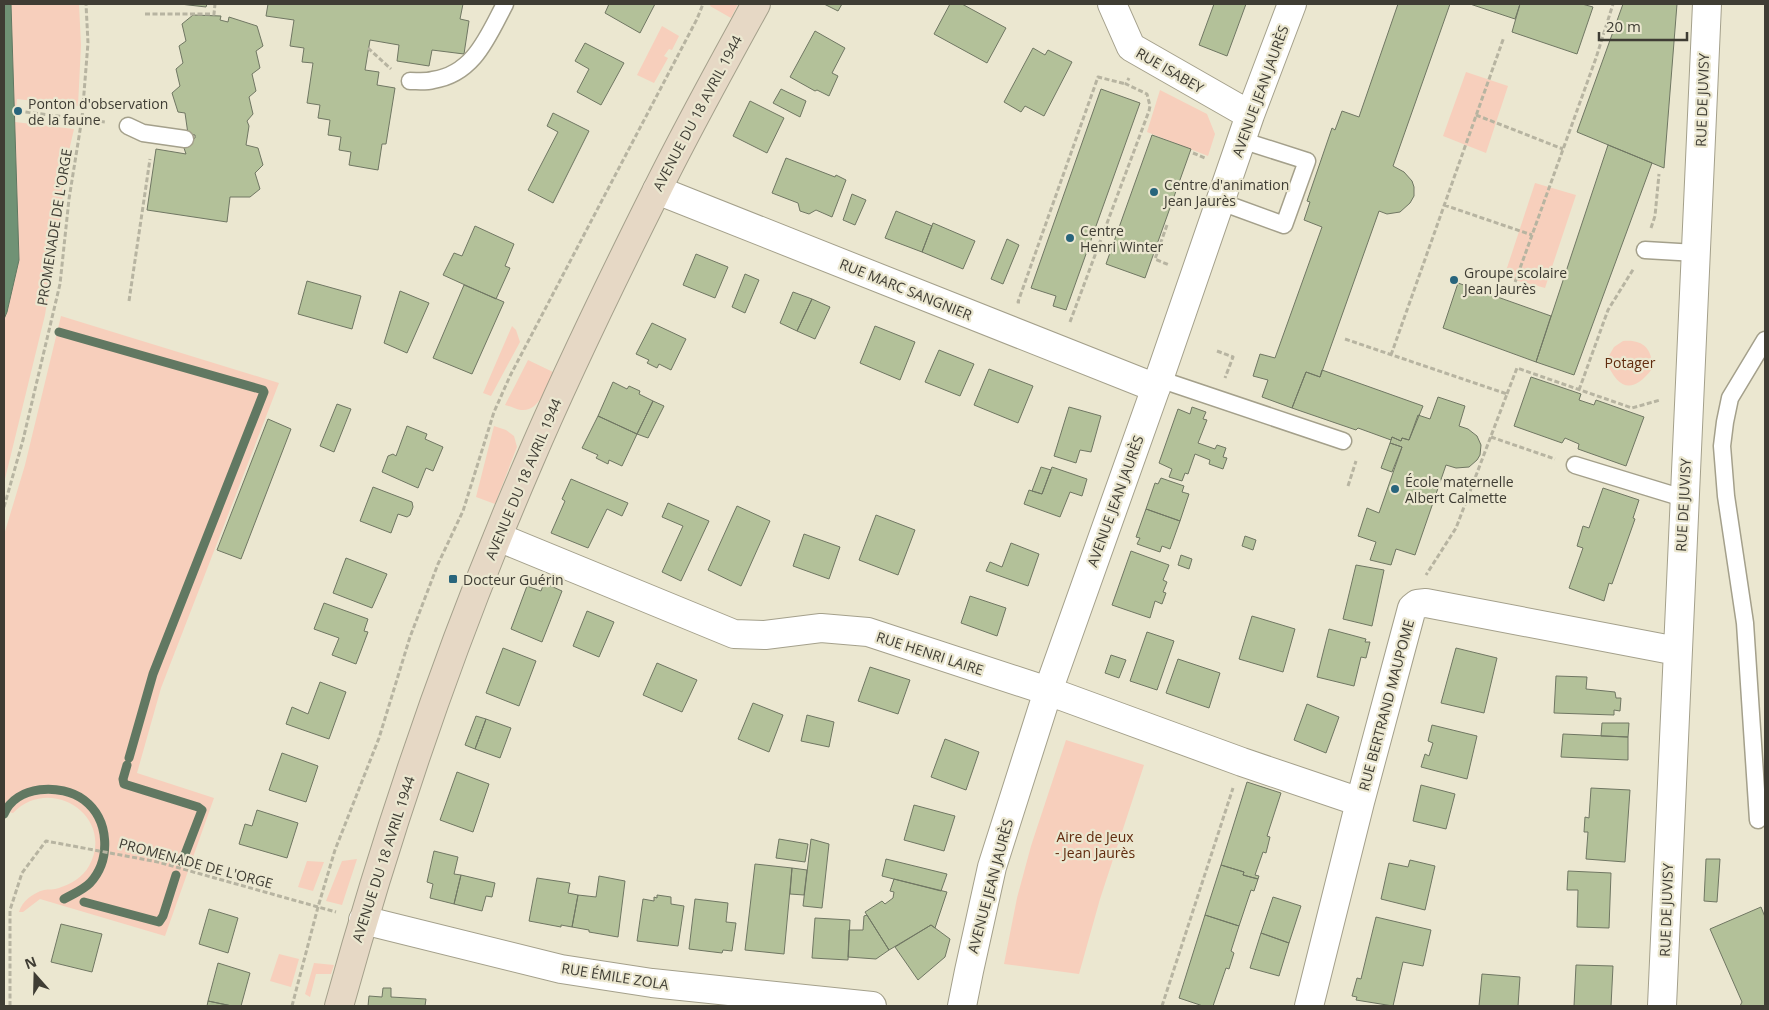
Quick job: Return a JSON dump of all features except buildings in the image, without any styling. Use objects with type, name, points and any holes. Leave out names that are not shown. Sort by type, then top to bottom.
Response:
[{"type":"street","name":"AVENUE DU 18 AVRIL 1944","points":[[339,1006],[363,920],[429,719],[476,591],[527,465],[657,190],[756,4]]},
{"type":"street","name":"RUE ISABEY","points":[[1112,4],[1131,48],[1245,127]]},
{"type":"street","name":"AVENUE JEAN JAURÈS","points":[[962,1006],[968,971],[992,867],[1048,691],[1158,384],[1245,127],[1292,4]]},
{"type":"street","name":"RUE DE JUVISY","points":[[1662,1006],[1707,4]]},
{"type":"street","name":"RUE MARC SANGNIER","points":[[657,190],[1046,344],[1158,384]]},
{"type":"street","name":"RUE HENRI LAIRE","points":[[498,537],[734,634],[765,635],[821,628],[868,632],[1048,691],[1242,762],[1360,802]]},
{"type":"street","name":"RUE BERTRAND MAUPOME","points":[[1309,1006],[1360,802],[1412,608],[1417,604],[1426,603],[1677,651]]},
{"type":"street","name":"RUE ÉMILE ZOLA","points":[[363,920],[561,969],[652,983],[872,1006]]},
{"type":"lane","points":[[410,81],[434,80],[457,72],[480,52],[505,4]]},
{"type":"lane","points":[[128,126],[143,134],[185,139]]},
{"type":"lane","points":[[1221,202],[1284,225],[1307,161],[1245,127]]},
{"type":"lane","points":[[1645,250],[1696,253]]},
{"type":"lane","points":[[1758,820],[1745,623],[1726,496],[1722,446],[1730,398],[1765,340]]},
{"type":"lane","points":[[1158,384],[1218,398],[1343,441]]},
{"type":"lane","points":[[1575,465],[1684,498]]},
{"type":"path","name":"PROMENADE DE L'ORGE","points":[[4,508],[23,440],[60,284],[69,199],[82,118],[88,43],[86,4]]},
{"type":"path","points":[[145,14],[214,14],[215,4]]},
{"type":"path","points":[[292,1006],[335,850],[379,738],[410,638],[438,564],[463,511],[494,412],[510,376],[697,19],[703,4]]},
{"type":"path","points":[[1510,296],[1596,58],[1612,4]]},
{"type":"path","points":[[1391,355],[1504,37]]},
{"type":"path","points":[[368,48],[404,81],[410,81]]},
{"type":"path","points":[[1126,84],[1142,54]]},
{"type":"path","points":[[1028,305],[1018,302],[1098,77],[1126,84],[1147,94],[1150,106],[1149,112],[1071,322],[1055,316],[1046,344]]},
{"type":"path","points":[[18,111],[82,118]]},
{"type":"path","points":[[1476,115],[1563,149]]},
{"type":"path","points":[[129,301],[150,159]]},
{"type":"path","points":[[1580,390],[1608,310],[1645,250],[1655,216],[1659,174]]},
{"type":"path","points":[[1444,205],[1532,235]]},
{"type":"path","points":[[1345,339],[1507,394]]},
{"type":"path","points":[[1217,351],[1233,357],[1218,398]]},
{"type":"path","points":[[1424,578],[1456,528],[1517,368],[1632,408],[1661,400],[1689,403]]},
{"type":"path","points":[[1490,437],[1559,460]]},
{"type":"path","points":[[1162,1006],[1242,762]]},
{"type":"path","name":"PROMENADE DE L'ORGE","points":[[10,1006],[10,910],[22,874],[46,841],[115,853],[189,870],[363,920]]},
{"type":"green space","points":[[11,4],[79,4],[81,45],[78,106],[17,99],[15,122],[74,129],[64,173],[62,212],[45,315],[4,483],[4,319],[19,260]]},
{"type":"green space","points":[[711,4],[738,4],[731,18],[710,6]]},
{"type":"green space","points":[[662,26],[679,36],[672,50],[669,49],[664,56],[668,58],[654,83],[637,75]]},
{"type":"green space","points":[[1466,72],[1508,86],[1486,153],[1443,136]]},
{"type":"green space","points":[[1160,90],[1207,114],[1215,134],[1208,156],[1147,132]]},
{"type":"green space","points":[[1535,183],[1576,195],[1545,288],[1504,277]]},
{"type":"green space","points":[[61,316],[279,383],[161,688],[137,773],[214,798],[165,936],[40,899],[23,912],[19,912],[25,901],[36,893],[55,889],[80,877],[89,866],[95,848],[94,832],[87,817],[75,806],[61,800],[45,798],[28,802],[13,813],[4,811],[4,535],[25,465]]},
{"type":"green space","points":[[512,326],[516,330],[520,342],[491,396],[483,393]]},
{"type":"green space","name":"Potager","points":[[1623,341],[1641,344],[1649,351],[1651,356],[1652,369],[1638,383],[1632,385],[1621,383],[1615,378],[1606,361],[1614,347]]},
{"type":"green space","points":[[528,360],[553,372],[542,397],[533,407],[528,409],[521,410],[505,405]]},
{"type":"green space","points":[[494,426],[506,430],[514,436],[517,447],[495,504],[476,497]]},
{"type":"green space","name":"Aire de Jeux - Jean Jaurès","points":[[1066,740],[1144,765],[1100,899],[1079,974],[1004,964],[1017,898],[1031,846]]},
{"type":"green space","points":[[357,859],[342,905],[326,901],[342,861]]},
{"type":"green space","points":[[307,861],[324,862],[313,891],[298,887]]},
{"type":"green space","points":[[279,954],[299,959],[291,987],[270,981]]},
{"type":"green space","points":[[314,963],[334,965],[331,974],[316,974],[310,997],[305,994]]},
{"type":"shaded area","points":[[4,4],[11,4],[19,260],[4,319]]},
{"type":"waterway","points":[[59,332],[263,390],[264,392],[153,674],[129,758]]},
{"type":"waterway","points":[[127,765],[123,779],[124,784],[198,807],[202,810],[182,862]]},
{"type":"waterway","points":[[4,814],[10,804],[18,797],[29,792],[52,789],[74,795],[84,800],[93,808],[99,818],[105,840],[102,863],[90,883],[64,899]]},
{"type":"waterway","points":[[84,902],[159,922],[163,916],[176,875]]},
{"type":"place","name":"Ponton d'observation de la faune","points":[[18,111]]},
{"type":"place","name":"Centre d'animation Jean Jaurès","points":[[1154,192]]},
{"type":"place","name":"Centre Henri Winter","points":[[1070,238]]},
{"type":"place","name":"Groupe scolaire Jean Jaurès","points":[[1454,280]]},
{"type":"place","name":"École maternelle Albert Calmette","points":[[1395,489]]},
{"type":"place","name":"Docteur Guérin","points":[[453,579]]}]
